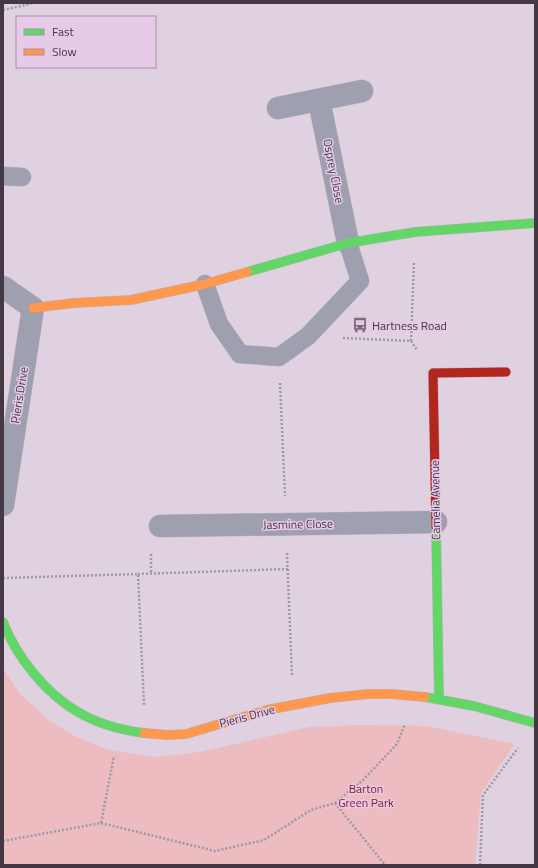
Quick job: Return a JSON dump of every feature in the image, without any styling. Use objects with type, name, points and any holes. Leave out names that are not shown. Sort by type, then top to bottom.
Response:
[{"type":"street","points":[[278,108],[362,91]]},
{"type":"street","name":"Osprey Close","points":[[319,100],[348,243]]},
{"type":"street","points":[[3,287],[33,308],[74,302],[132,300],[205,284],[348,243],[415,232],[535,223]]},
{"type":"street","name":"Pieris Drive","points":[[3,505],[33,308]]},
{"type":"street","points":[[433,373],[506,372]]},
{"type":"street","name":"Camelia Avenue","points":[[433,373],[439,699]]},
{"type":"street","name":"Jasmine Close","points":[[160,526],[436,522]]},
{"type":"street","name":"Pieris Drive","points":[[3,622],[18,651],[38,678],[65,704],[93,720],[120,728],[145,733],[184,734],[267,710],[332,698],[371,694],[404,695],[439,699],[479,707],[535,723]]},
{"type":"lane","points":[[3,176],[22,177]]},
{"type":"lane","points":[[205,284],[219,324],[240,354],[279,356],[308,336],[360,281],[348,243]]},
{"type":"path","points":[[3,10],[34,3]]},
{"type":"path","points":[[415,232],[411,341],[433,373]]},
{"type":"path","points":[[308,336],[411,341]]},
{"type":"path","points":[[3,578],[288,569]]},
{"type":"path","points":[[138,574],[145,733]]},
{"type":"path","points":[[3,841],[101,823],[215,851],[264,840],[311,810],[335,803],[363,780],[397,744],[406,720],[404,695]]},
{"type":"path","points":[[101,823],[120,728]]},
{"type":"path","points":[[480,865],[483,796],[522,742]]},
{"type":"path","points":[[335,803],[385,865]]},
{"type":"green space","name":"Barton Green Park","points":[[3,669],[21,695],[49,720],[73,735],[108,750],[156,757],[199,752],[310,727],[361,725],[427,726],[515,744],[481,793],[475,865],[3,865]]},
{"type":"traffic: fast","points":[[247,272],[348,243],[415,232],[535,223]]},
{"type":"traffic: fast","points":[[436,527],[439,699]]},
{"type":"traffic: fast","points":[[3,622],[16,648],[33,673],[44,685],[66,704],[78,712],[102,723],[144,733]]},
{"type":"traffic: fast","points":[[425,697],[474,706],[535,723]]},
{"type":"traffic: slow","points":[[33,308],[74,303],[131,300],[205,284],[247,272]]},
{"type":"traffic: slow","points":[[144,733],[168,735],[186,734],[267,710],[330,698],[369,694],[425,697]]},
{"type":"traffic: jam","points":[[436,527],[433,373],[506,372]]},
{"type":"place","name":"Hartness Road","points":[[360,325]]}]
